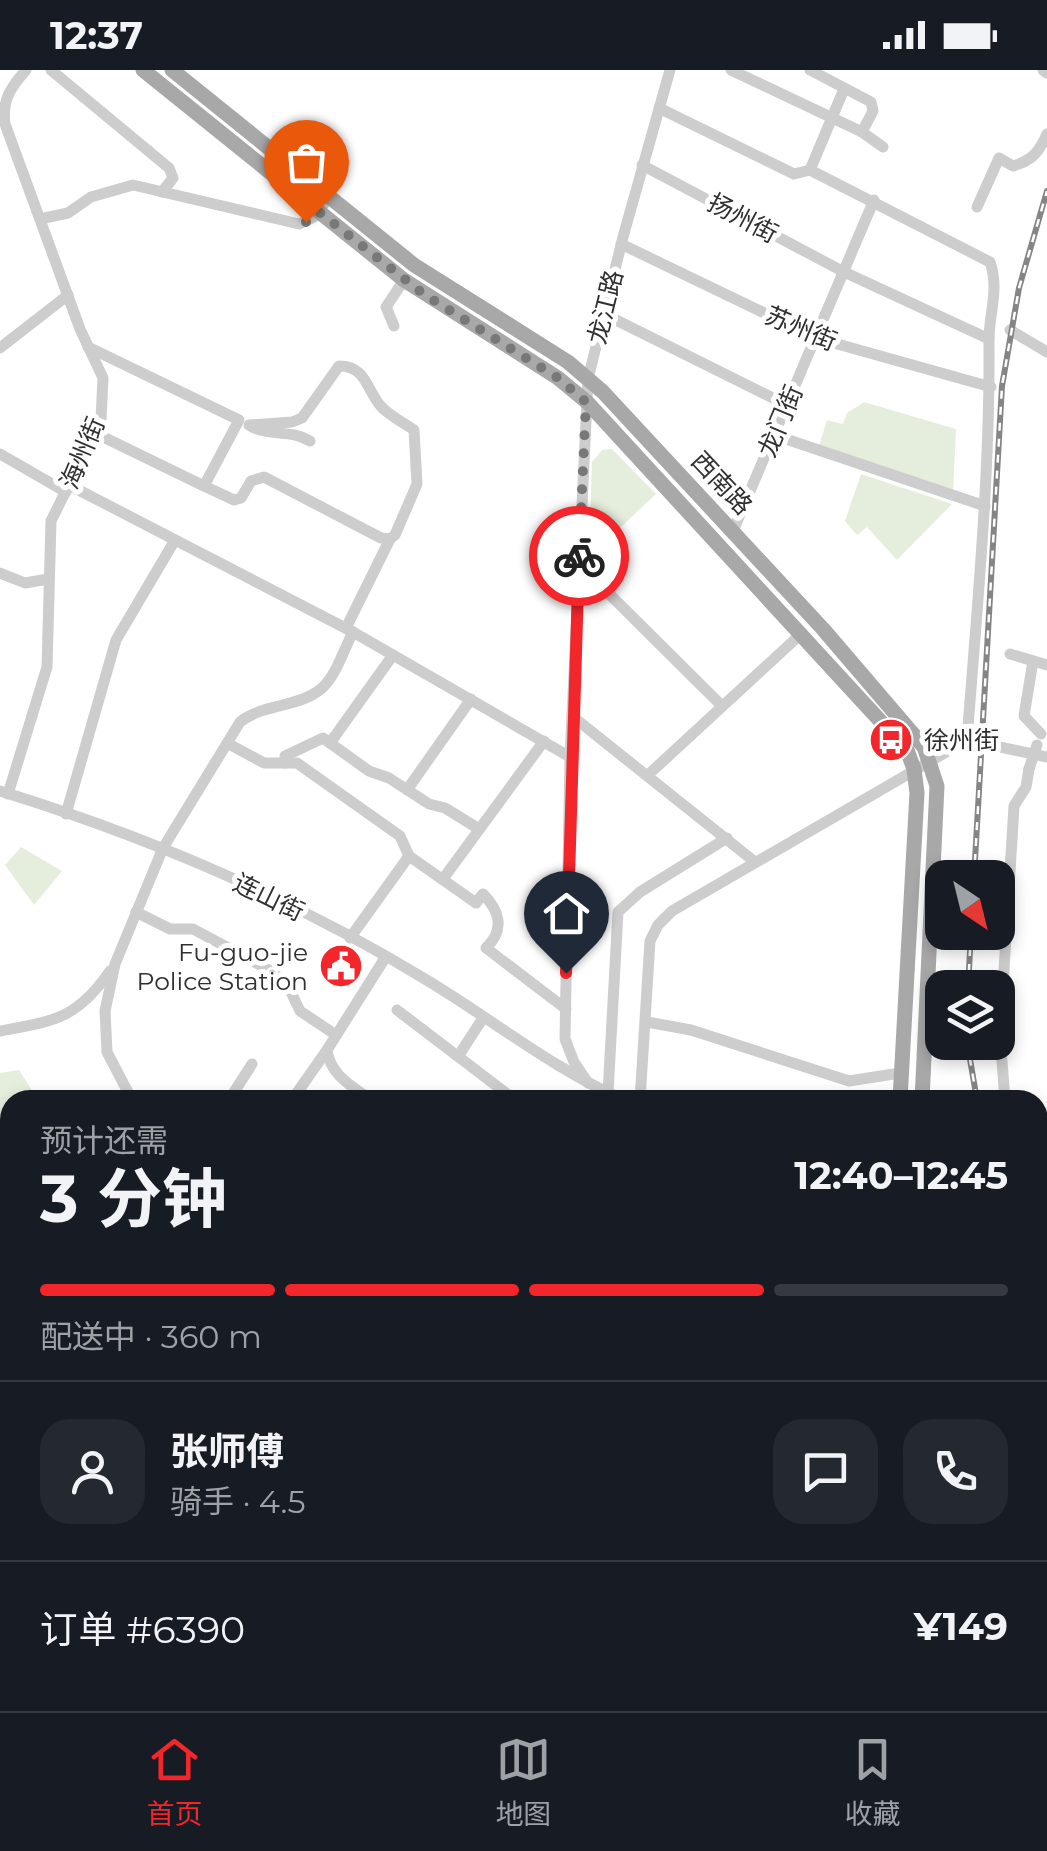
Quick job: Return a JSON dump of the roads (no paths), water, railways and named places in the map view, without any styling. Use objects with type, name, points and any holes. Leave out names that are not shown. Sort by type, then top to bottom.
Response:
[{"type":"main road","points":[[144,70],[404,280],[558,378],[586,402],[907,750],[917,794],[900,1090]]},
{"type":"main road","name":"西南路","points":[[172,70],[414,265],[588,379],[815,620],[931,760]]},
{"type":"main road","points":[[230,140],[242,126]]},
{"type":"main road","points":[[722,547],[734,533]]},
{"type":"main road","points":[[802,633],[815,620]]},
{"type":"main road","points":[[922,1090],[937,786],[931,760]]},
{"type":"street","name":"海州街","points":[[4,792],[48,667],[51,521],[101,420],[103,378],[4,124],[4,89],[26,70]]},
{"type":"street","points":[[50,70],[169,168],[173,178],[162,192]]},
{"type":"street","name":"龙江路","points":[[588,1083],[565,1039],[570,756],[586,402],[588,379],[621,244],[670,70]]},
{"type":"street","points":[[731,70],[862,132],[883,148]]},
{"type":"street","points":[[810,70],[874,105],[862,132]]},
{"type":"street","points":[[810,170],[844,89]]},
{"type":"street","points":[[659,108],[794,174],[810,170],[990,262],[996,288],[988,339],[991,387],[966,740]]},
{"type":"street","points":[[978,207],[999,158],[1013,166],[1027,162],[1039,152],[1047,134]]},
{"type":"street","name":"扬州街","points":[[642,165],[844,272],[988,339]]},
{"type":"street","points":[[40,219],[68,213],[91,198],[133,185],[284,222],[306,222],[319,212],[329,196]]},
{"type":"street","name":"龙门街","points":[[734,533],[874,200]]},
{"type":"street","name":"苏州街","points":[[621,244],[816,338],[991,387]]},
{"type":"street","points":[[394,326],[386,307],[404,280]]},
{"type":"street","points":[[0,348],[68,295]]},
{"type":"street","points":[[604,314],[786,406]]},
{"type":"street","points":[[1010,330],[1047,352]]},
{"type":"street","points":[[88,347],[265,432],[292,431],[310,440]]},
{"type":"street","points":[[127,1090],[107,1052],[105,1011],[115,964],[162,848],[240,722],[252,712],[309,696],[324,686],[417,484],[414,430],[381,408],[362,374],[354,368],[339,366],[302,418],[292,422],[244,423]]},
{"type":"street","points":[[204,486],[244,423]]},
{"type":"street","points":[[95,433],[234,500],[241,498],[252,481],[264,477],[380,538],[390,539]]},
{"type":"street","points":[[774,435],[984,506]]},
{"type":"street","points":[[0,454],[350,630],[570,756]]},
{"type":"street","points":[[66,814],[116,640],[175,540]]},
{"type":"street","points":[[578,563],[722,706]]},
{"type":"street","points":[[0,573],[24,584],[48,579]]},
{"type":"street","points":[[648,774],[802,633]]},
{"type":"street","points":[[330,743],[393,654]]},
{"type":"street","points":[[1010,654],[1047,665]]},
{"type":"street","points":[[1004,1090],[1000,1036],[1014,806],[1026,787],[1042,739],[1024,716],[1034,661]]},
{"type":"street","points":[[408,790],[471,700]]},
{"type":"street","points":[[572,716],[755,862]]},
{"type":"street","points":[[285,763],[285,756],[323,738],[369,771],[390,778],[479,830]]},
{"type":"street","points":[[641,1090],[650,940],[672,911],[966,740],[1047,757]]},
{"type":"street","points":[[443,880],[544,741]]},
{"type":"street","points":[[227,743],[264,764],[297,763],[400,836],[409,856],[443,880],[476,903],[483,894],[492,903],[499,923],[498,933],[486,948],[566,1009]]},
{"type":"street","name":"连山街","points":[[4,792],[162,848],[270,894],[386,958],[602,1090]]},
{"type":"street","points":[[608,1090],[618,912],[640,892],[727,838]]},
{"type":"street","points":[[350,938],[409,856]]},
{"type":"street","points":[[136,912],[170,929],[193,930],[273,972],[290,990],[300,1011],[336,1035]]},
{"type":"street","points":[[299,1090],[386,958]]},
{"type":"street","points":[[0,1031],[56,1020],[78,1009],[94,995],[115,964]]},
{"type":"street","points":[[397,1010],[502,1090]]},
{"type":"street","points":[[459,1055],[483,1018]]},
{"type":"street","points":[[647,1022],[691,1030],[849,1081],[900,1073]]},
{"type":"street","points":[[539,1052],[559,1046],[565,1039]]},
{"type":"street","points":[[327,1050],[328,1063],[358,1090]]},
{"type":"street","points":[[235,1090],[252,1064]]},
{"type":"railway","points":[[975,860],[1002,386],[1019,288],[1047,191]]},
{"type":"railway","points":[[969,970],[970,950]]},
{"type":"railway","points":[[970,1060],[975,1090]]},
{"type":"place","name":"徐州街","points":[[891,740]]},
{"type":"place","name":"Fu-guo-jie Police Station","points":[[341,966]]}]
